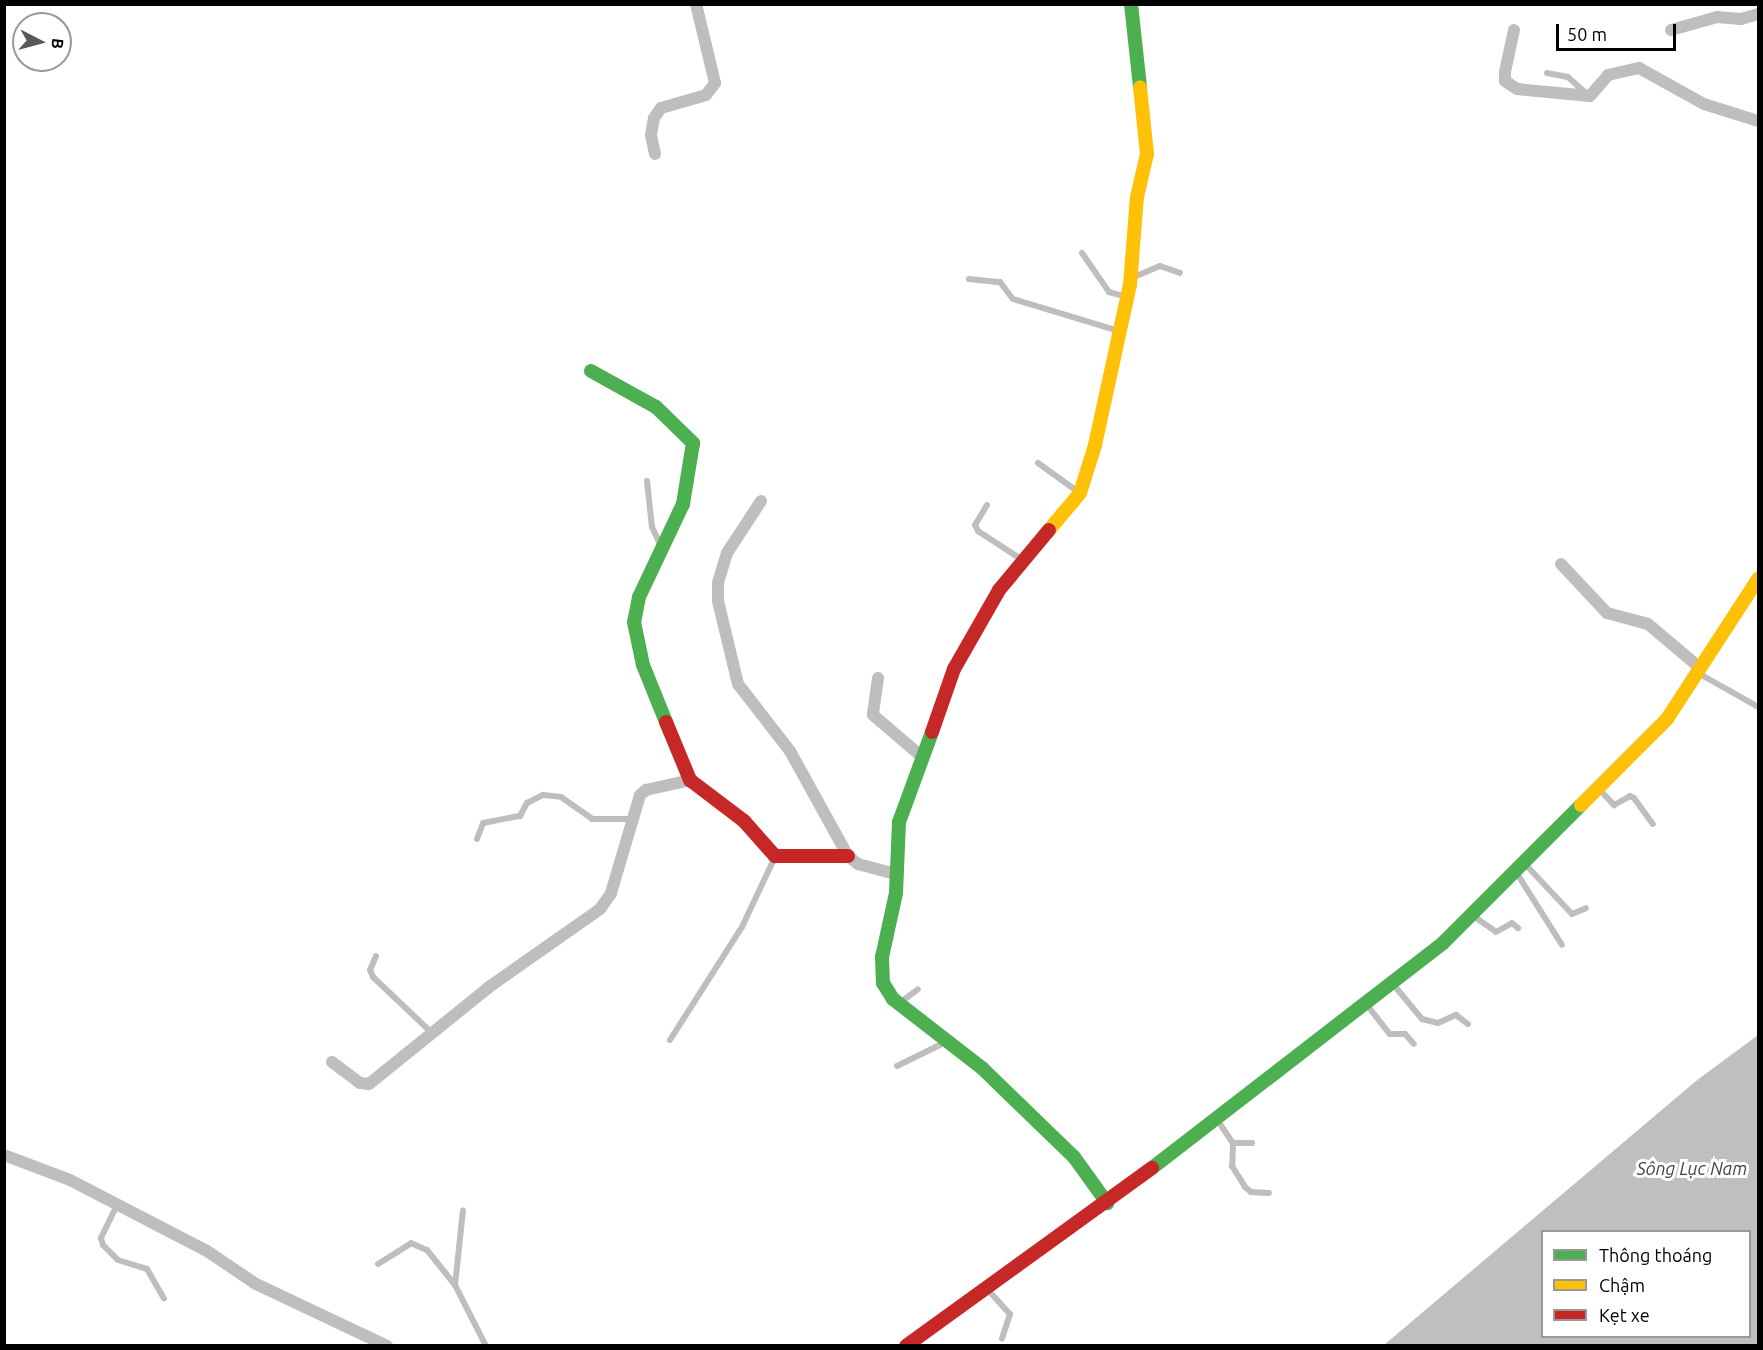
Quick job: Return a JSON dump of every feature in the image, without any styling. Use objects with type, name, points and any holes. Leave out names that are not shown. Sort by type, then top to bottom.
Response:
[{"type":"street","points":[[655,154],[651,135],[654,118],[661,108],[706,95],[715,83],[696,4]]},
{"type":"street","points":[[1107,1203],[1074,1157],[949,1040],[898,1005],[883,982],[882,972],[896,874],[899,822],[921,756],[959,660],[999,590],[1080,494],[1095,445],[1131,278],[1136,208],[1147,154],[1131,4]]},
{"type":"street","points":[[1671,30],[1717,17],[1741,19],[1758,14]]},
{"type":"street","points":[[1514,30],[1505,72],[1511,86],[1590,96],[1608,75],[1639,68],[1704,104],[1758,121]]},
{"type":"street","points":[[591,371],[656,406],[693,443],[683,504],[639,597],[634,614],[636,637],[671,740],[690,780],[744,821],[775,856],[848,856]]},
{"type":"street","points":[[761,501],[727,553],[718,583],[731,663],[741,693],[790,751],[848,856],[858,864],[896,874]]},
{"type":"street","points":[[1561,564],[1607,612],[1648,624],[1699,670]]},
{"type":"street","points":[[906,1346],[1107,1203],[1393,984],[1472,915],[1667,719],[1758,579]]},
{"type":"street","points":[[878,678],[873,715],[921,756]]},
{"type":"street","points":[[332,1062],[360,1083],[369,1084],[431,1032],[606,903],[640,795],[646,790],[690,780]]},
{"type":"street","points":[[5,1157],[70,1180],[207,1251],[256,1284],[387,1346]]},
{"type":"lane","points":[[1547,73],[1568,77],[1590,96]]},
{"type":"lane","points":[[1082,253],[1109,292],[1127,297]]},
{"type":"lane","points":[[1131,278],[1149,274],[1160,266],[1180,273]]},
{"type":"lane","points":[[969,279],[1000,282],[1013,299],[1119,332]]},
{"type":"lane","points":[[1038,463],[1080,494]]},
{"type":"lane","points":[[647,480],[652,527],[662,550]]},
{"type":"lane","points":[[987,506],[975,525],[978,531],[1024,561]]},
{"type":"lane","points":[[1699,670],[1758,707]]},
{"type":"lane","points":[[1599,789],[1614,805],[1630,796],[1634,798],[1653,824]]},
{"type":"lane","points":[[477,839],[488,820],[520,816],[527,803],[543,795],[561,797],[592,819],[633,819]]},
{"type":"lane","points":[[670,1040],[742,927],[775,856]]},
{"type":"lane","points":[[1520,867],[1572,914],[1586,908]]},
{"type":"lane","points":[[1520,867],[1562,945]]},
{"type":"lane","points":[[1472,915],[1496,932],[1512,922],[1518,928]]},
{"type":"lane","points":[[376,956],[370,970],[373,977],[431,1032]]},
{"type":"lane","points":[[1393,984],[1422,1019],[1438,1023],[1456,1015],[1468,1024]]},
{"type":"lane","points":[[898,1005],[918,989]]},
{"type":"lane","points":[[1366,1004],[1390,1034],[1405,1034],[1414,1044]]},
{"type":"lane","points":[[897,1066],[949,1040]]},
{"type":"lane","points":[[1216,1118],[1233,1143],[1232,1166],[1245,1187],[1251,1192],[1269,1193]]},
{"type":"lane","points":[[1233,1143],[1252,1143]]},
{"type":"lane","points":[[117,1205],[101,1238],[104,1245],[118,1260],[147,1269],[164,1298]]},
{"type":"lane","points":[[455,1285],[463,1210]]},
{"type":"lane","points":[[378,1264],[411,1243],[420,1245],[455,1285],[486,1346]]},
{"type":"lane","points":[[987,1288],[1010,1314],[1002,1339]]},
{"type":"water","name":"Sông Lục Nam","points":[[1758,1035],[1758,1345],[1384,1345],[1696,1081]]},
{"type":"traffic: fast","points":[[1131,4],[1140,87]]},
{"type":"traffic: fast","points":[[591,371],[656,407],[693,443],[683,504],[639,597],[634,622],[643,665],[666,722]]},
{"type":"traffic: fast","points":[[932,732],[899,822],[896,893],[882,957],[883,983],[893,999],[982,1068],[1074,1157],[1107,1203]]},
{"type":"traffic: fast","points":[[1152,1168],[1443,943],[1581,805]]},
{"type":"traffic: slow","points":[[1049,530],[1080,493],[1095,445],[1130,285],[1137,197],[1147,154],[1140,87]]},
{"type":"traffic: slow","points":[[1581,805],[1667,719],[1758,579]]},
{"type":"traffic: jam","points":[[932,732],[954,669],[999,590],[1049,530]]},
{"type":"traffic: jam","points":[[666,722],[690,780],[744,821],[775,856],[848,856]]},
{"type":"traffic: jam","points":[[906,1346],[1152,1168]]}]
